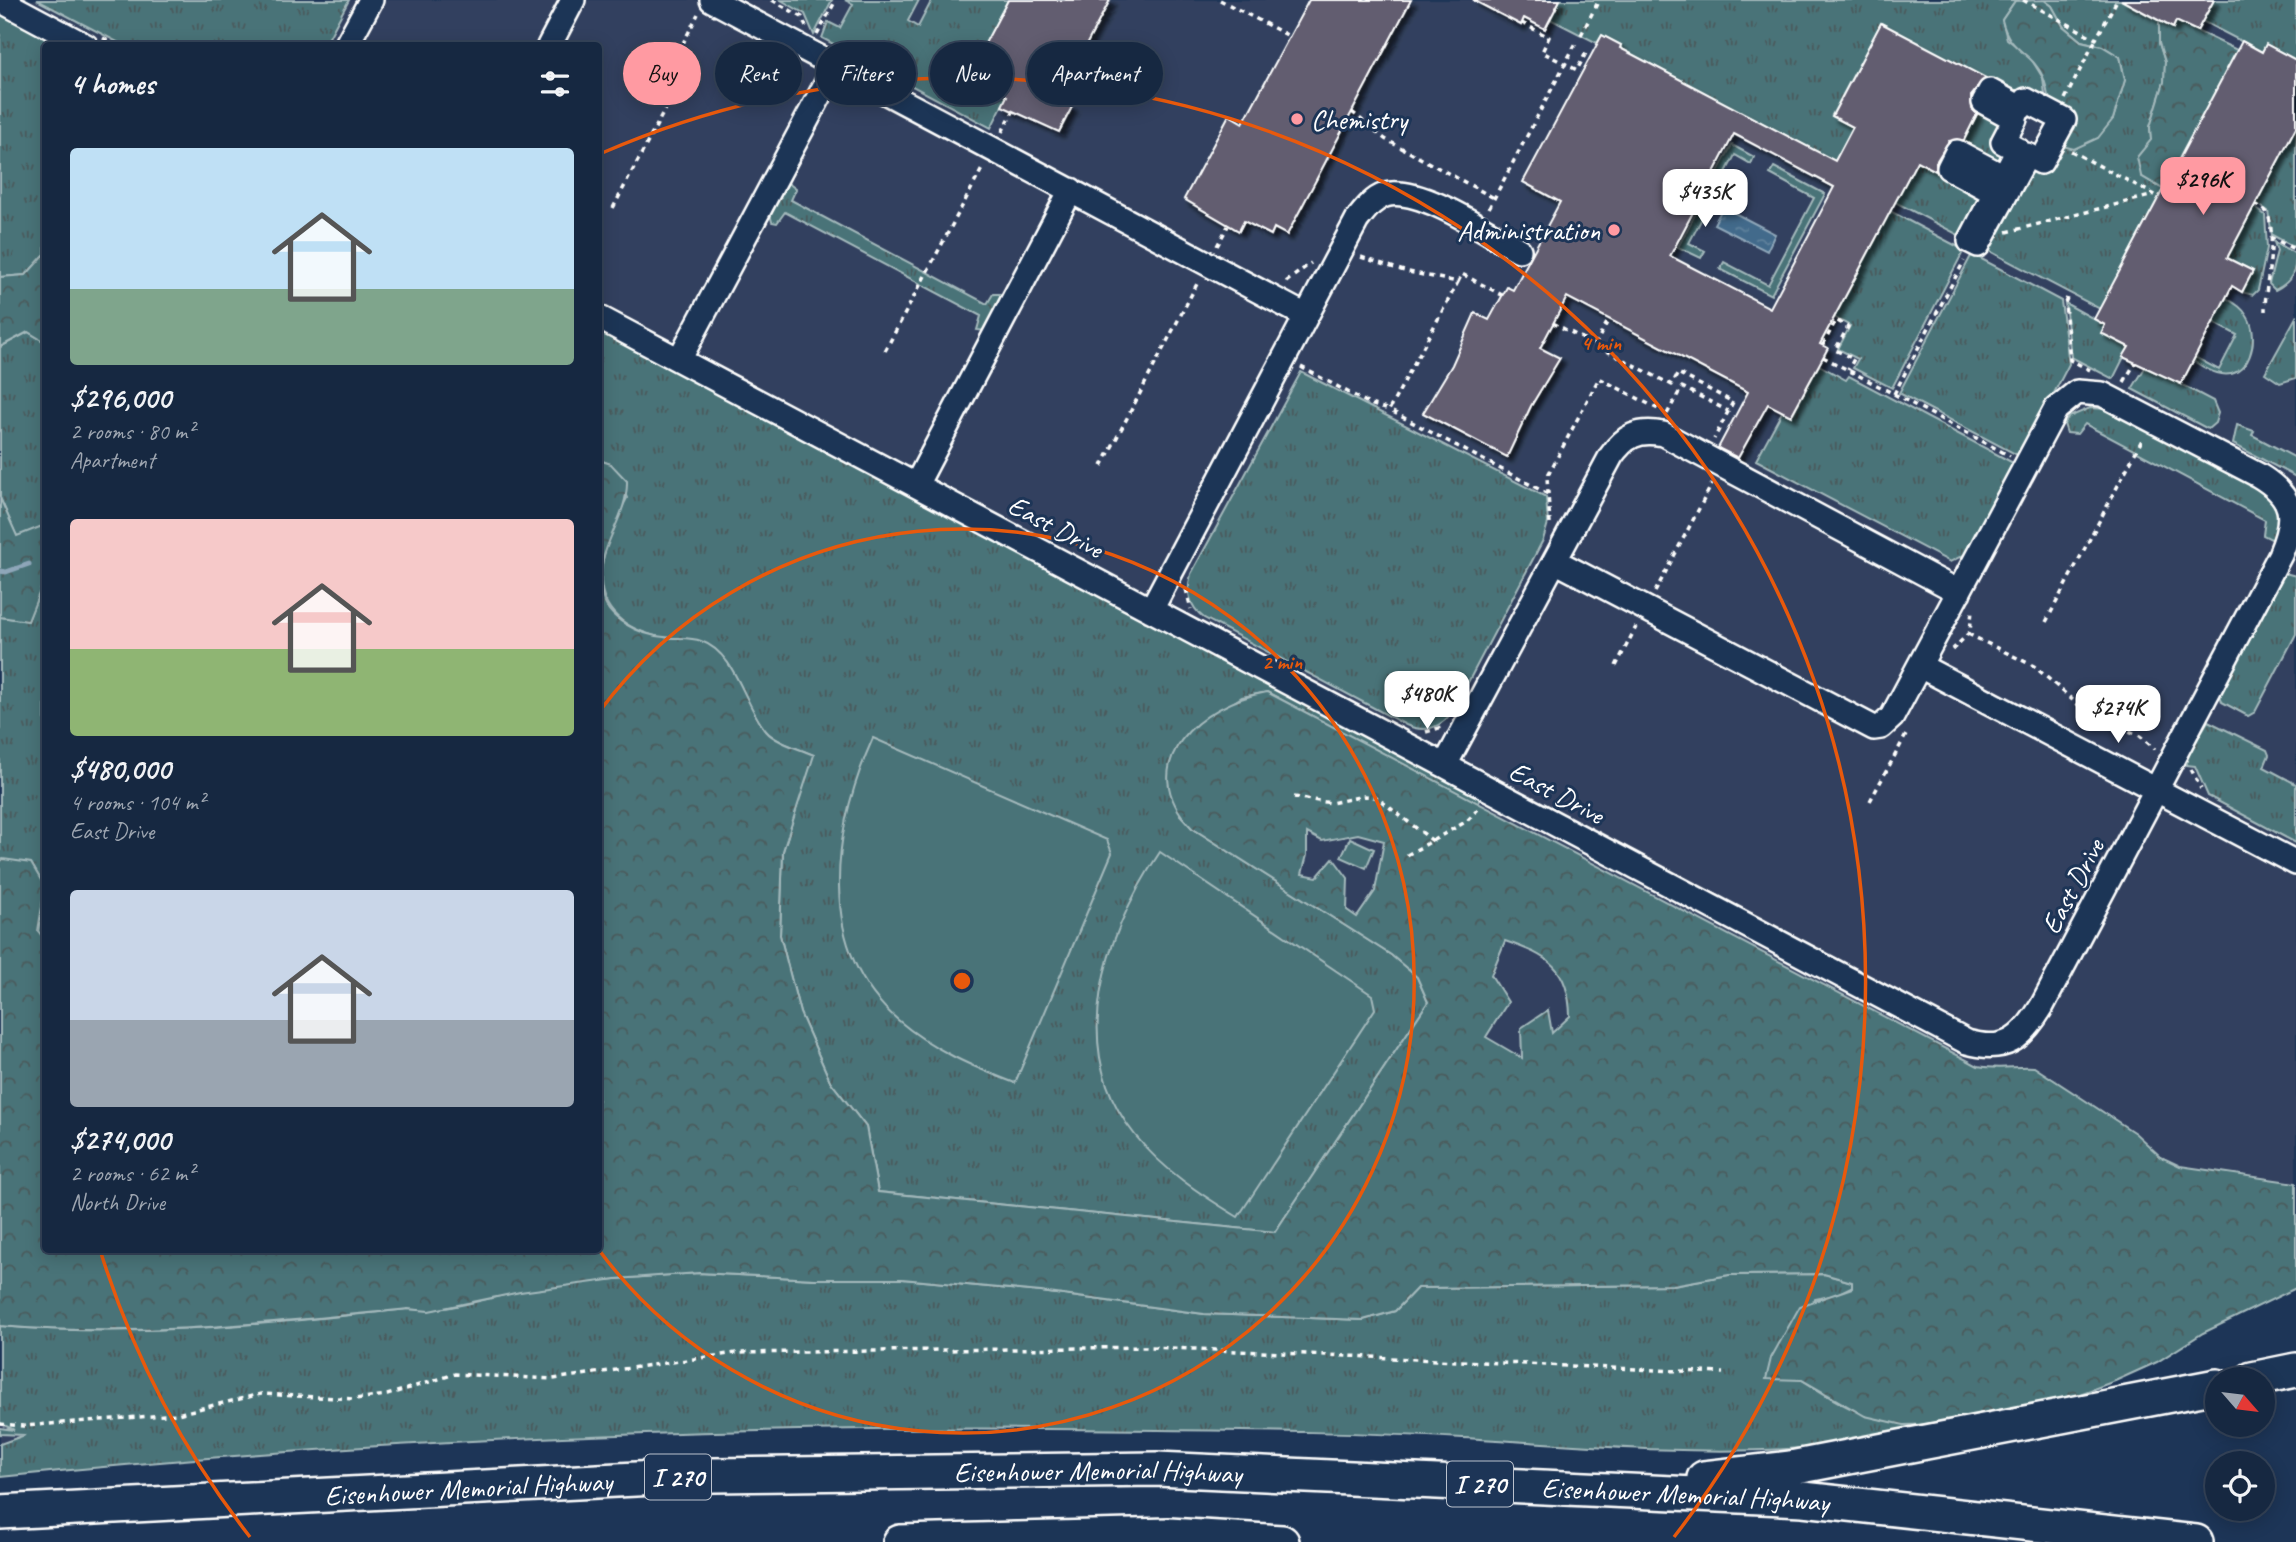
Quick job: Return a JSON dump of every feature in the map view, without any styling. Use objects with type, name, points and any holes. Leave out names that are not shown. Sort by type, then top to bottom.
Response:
[{"type":"highway","points":[[2275,1374],[2296,1370]]},
{"type":"highway","points":[[1604,1489],[1791,1468],[2205,1388]]},
{"type":"highway","name":"Eisenhower Memorial Highway","points":[[0,1512],[714,1475],[1143,1469],[1803,1499],[2196,1542]]},
{"type":"highway","points":[[900,1542],[1169,1535],[1282,1542]]},
{"type":"street","points":[[0,0],[79,42]]},
{"type":"street","points":[[348,42],[370,0]]},
{"type":"street","points":[[551,42],[573,0]]},
{"type":"street","points":[[712,0],[816,55]]},
{"type":"street","points":[[1975,246],[1978,245],[1970,241],[1995,193],[1949,168],[1957,152],[2004,177],[2018,150],[2003,142],[2015,118],[1984,102],[1990,91],[2021,108],[2026,100],[2064,120],[2041,162],[2027,155],[1975,246]]},
{"type":"street","points":[[679,360],[816,103]]},
{"type":"street","points":[[911,105],[1306,316]]},
{"type":"street","points":[[916,485],[1071,190]]},
{"type":"street","points":[[1151,610],[1357,219],[1369,204],[1384,195],[1401,193],[1420,198],[1519,250]]},
{"type":"street","name":"East Drive","points":[[602,319],[1967,1042],[1986,1047],[2005,1045],[2022,1034],[2032,1023],[2286,542],[2291,527],[2291,508],[2280,490],[2258,475],[2102,394],[2077,392],[2065,398],[2027,465]]},
{"type":"street","points":[[1445,765],[1621,442],[1633,433],[1647,431],[1663,434],[1965,598]]},
{"type":"street","points":[[1555,561],[1866,726],[1881,727],[1887,723],[1920,666],[1965,598],[2027,465]]},
{"type":"street","points":[[1920,666],[2296,863]]},
{"type":"path","points":[[814,40],[836,0]]},
{"type":"path","points":[[1220,0],[1289,36]]},
{"type":"path","points":[[1581,35],[1599,0]]},
{"type":"path","points":[[2023,0],[2096,39],[2117,0]]},
{"type":"path","points":[[1522,23],[1549,37],[1542,52],[1577,70],[1588,49]]},
{"type":"path","points":[[684,42],[690,30]]},
{"type":"path","points":[[1479,229],[1576,43]]},
{"type":"path","points":[[613,208],[667,105]]},
{"type":"path","points":[[999,137],[1013,112]]},
{"type":"path","points":[[1352,112],[1385,139],[1494,198]]},
{"type":"path","points":[[1894,394],[1975,246],[2156,196],[2052,141]]},
{"type":"path","points":[[885,351],[988,159]]},
{"type":"path","points":[[2255,204],[2267,212],[2270,236],[2264,311]]},
{"type":"path","points":[[1214,251],[1228,226]]},
{"type":"path","points":[[2270,236],[2296,250]]},
{"type":"path","points":[[1358,256],[1404,271],[1458,282]]},
{"type":"path","points":[[1389,410],[1462,274],[1502,295]]},
{"type":"path","points":[[1102,466],[1191,295]]},
{"type":"path","points":[[1595,345],[1609,319]]},
{"type":"path","points":[[1823,345],[1836,320],[1848,327],[1835,349],[1854,359],[1848,370]]},
{"type":"path","points":[[1553,323],[1672,385],[1678,373],[1733,402],[1714,439]]},
{"type":"path","points":[[1305,354],[1299,366],[1548,494]]},
{"type":"path","points":[[1823,357],[2027,465]]},
{"type":"path","points":[[2122,387],[2134,363]]},
{"type":"path","points":[[1550,529],[1549,471],[1599,378],[1667,414],[1682,387],[1728,411]]},
{"type":"path","points":[[1702,433],[1721,443]]},
{"type":"path","points":[[2046,622],[2136,451]]},
{"type":"path","points":[[1650,600],[1715,479]]},
{"type":"path","points":[[1186,584],[1187,597],[1195,613]]},
{"type":"path","points":[[1950,652],[1968,634],[1972,617],[1965,598]]},
{"type":"path","points":[[1616,666],[1640,619]]},
{"type":"path","points":[[1968,634],[2034,666],[2084,710],[2140,736],[2160,755]]},
{"type":"path","points":[[1418,732],[1437,729],[1446,723]]},
{"type":"path","points":[[1870,801],[1906,733]]},
{"type":"path","points":[[1294,797],[1331,803],[1364,796],[1376,797],[1433,841]]},
{"type":"path","points":[[1407,855],[1467,821],[1484,799]]},
{"type":"path","points":[[0,1424],[24,1426],[177,1414],[261,1395],[354,1399],[387,1395],[455,1374],[530,1381],[737,1353],[1022,1346],[1164,1347],[1723,1373]]},
{"type":"shaded area","points":[[0,0],[2296,0],[2296,1284],[28,1435],[0,1444]]},
{"type":"green space","points":[[37,0],[349,0],[327,42],[117,42]]},
{"type":"green space","points":[[781,0],[832,0],[814,35],[805,14]]},
{"type":"green space","points":[[845,0],[919,0],[908,21],[918,27],[932,0],[1008,0],[986,42],[930,42],[930,96],[916,88],[916,42],[830,42],[822,38],[828,22],[840,28],[853,4]]},
{"type":"green space","points":[[1560,0],[2020,0],[2015,1],[2002,20],[2007,39],[2030,57],[2043,78],[2047,111],[1881,23],[1832,115],[1853,127],[1835,161],[1620,48],[1621,45],[1602,35],[1597,43],[1550,19]]},
{"type":"green space","points":[[2044,0],[2138,0],[2159,20],[2159,43],[2165,62],[2164,82],[2150,127],[2151,140],[2141,176],[2163,189],[2100,309],[1978,245],[2051,143],[2113,119],[2125,80],[2120,57],[2102,46],[2081,41],[2063,26],[2052,6]]},
{"type":"green space","points":[[2044,0],[2052,6],[2063,26],[2081,41],[2102,46],[2120,57],[2125,80],[2113,119],[2098,138],[2074,149],[2051,143],[2046,84],[2038,68],[2010,39],[2002,20],[2015,1]]},
{"type":"green space","points":[[2214,0],[2296,0],[2296,60],[2267,45],[2262,52],[2202,21]]},
{"type":"green space","points":[[0,12],[57,42],[42,42],[42,257],[26,275],[0,277]]},
{"type":"green space","points":[[2159,20],[2172,27],[2176,21],[2237,50],[2163,189],[2141,176],[2137,157],[2151,140],[2150,127],[2164,82],[2165,62],[2159,43]]},
{"type":"green space","points":[[1984,102],[2015,119],[2004,177],[1957,152]]},
{"type":"green space","points":[[948,105],[1002,105],[991,128]]},
{"type":"green space","points":[[2296,127],[2296,248],[2272,235],[2268,211],[2256,203]]},
{"type":"green space","points":[[1732,145],[1754,157],[1751,164],[1735,155],[1689,243],[1705,251],[1701,258],[1678,247]]},
{"type":"green space","points":[[1917,161],[1944,175],[1995,193],[1970,241],[1895,202]]},
{"type":"green space","points":[[1774,167],[1825,194],[1771,295],[1720,269],[1724,262],[1768,285],[1814,198],[1770,174]]},
{"type":"green space","points":[[788,183],[796,189],[791,200],[987,304],[993,294],[1001,294],[986,331],[977,330],[981,316],[785,212],[777,223],[772,222],[770,214]]},
{"type":"green space","points":[[2254,207],[2265,215],[2267,248],[2258,290],[2253,295],[2242,292],[2253,271],[2227,258]]},
{"type":"green space","points":[[1890,211],[1964,250],[1892,388],[1853,368],[1858,359],[1838,349],[1850,326],[1834,317]]},
{"type":"green space","points":[[2274,242],[2296,254],[2292,275],[2275,290],[2269,284],[2277,251]]},
{"type":"green space","points":[[1972,254],[2061,301],[2069,364],[2021,457],[1899,393]]},
{"type":"green space","points":[[42,257],[42,340],[28,332],[0,347],[0,277],[26,275]]},
{"type":"green space","points":[[2226,298],[2245,313],[2253,335],[2250,356],[2245,365],[2228,374],[2214,372],[2193,361],[2195,357],[2219,370],[2237,335],[2213,322]]},
{"type":"green space","points":[[2065,303],[2105,325],[2129,347],[2113,379],[2071,357]]},
{"type":"green space","points":[[2296,317],[2296,378],[2280,383],[2265,373]]},
{"type":"green space","points":[[28,332],[42,340],[42,526],[17,537],[0,498],[0,347]]},
{"type":"green space","points":[[602,332],[1482,797],[1478,804],[1267,692],[1242,697],[1194,727],[1180,815],[1192,828],[1391,955],[1417,977],[1428,1002],[1275,1232],[878,1192],[866,1127],[830,1081],[800,1013],[780,935],[783,851],[813,755],[781,742],[766,731],[733,671],[712,648],[698,642],[659,637],[633,628],[615,615],[605,599],[602,562],[616,520],[627,498],[611,464],[602,461]]},
{"type":"green space","points":[[1819,365],[1846,380],[1849,376],[2017,465],[1974,545],[1966,554],[1950,562],[1756,460],[1782,412],[1792,416]]},
{"type":"green space","points":[[2146,366],[2213,401],[2218,413],[2215,423],[2208,429],[2132,389]]},
{"type":"green space","points":[[1301,372],[1546,497],[1548,523],[1543,540],[1454,709],[1445,720],[1433,727],[1420,729],[1406,725],[1204,618],[1195,609],[1190,598],[1191,574]]},
{"type":"green space","points":[[2090,408],[2109,409],[2260,488],[2278,510],[2276,538],[2263,535],[2265,520],[2085,424],[2077,434],[2067,433],[2064,424],[2069,417]]},
{"type":"green space","points":[[2237,425],[2254,431],[2252,435],[2296,458],[2296,477],[2233,444]]},
{"type":"green space","points":[[602,461],[611,464],[627,481],[622,509],[602,563]]},
{"type":"green space","points":[[0,498],[17,536],[42,526],[42,586],[28,621],[0,617]]},
{"type":"green space","points":[[2285,573],[2296,576],[2296,634],[2255,712],[2248,716],[2222,702],[2220,694]]},
{"type":"green space","points":[[42,586],[42,882],[31,863],[0,862],[0,617],[28,621]]},
{"type":"green space","points":[[602,594],[610,611],[635,629],[655,636],[697,640],[713,647],[731,668],[766,731],[781,742],[814,755],[783,851],[780,935],[800,1013],[830,1081],[866,1127],[878,1192],[1275,1232],[1428,1002],[1417,977],[1391,955],[1192,828],[1175,804],[1168,781],[1171,760],[1182,740],[1198,723],[1219,709],[1267,692],[1978,1066],[2034,1067],[2135,1133],[2161,1157],[2180,1166],[2296,1183],[2296,1288],[2203,1333],[2157,1362],[2069,1398],[1952,1424],[1904,1425],[1865,1416],[1802,1380],[1766,1379],[1771,1358],[1800,1306],[1852,1288],[1852,1282],[1824,1274],[1729,1275],[1673,1285],[1417,1288],[1395,1311],[1363,1320],[1204,1314],[1041,1292],[902,1279],[815,1279],[699,1273],[616,1279],[520,1292],[429,1311],[408,1309],[254,1324],[154,1330],[0,1326],[0,862],[3,859],[31,863],[42,882],[38,931],[42,936],[42,1253],[602,1253]],"holes":[[[1307,833],[1322,841],[1358,834],[1384,841],[1375,891],[1357,917],[1347,910],[1348,878],[1333,858],[1317,877],[1302,874],[1307,855]],[[1505,941],[1544,958],[1560,975],[1569,999],[1570,1016],[1552,1033],[1548,1010],[1521,1028],[1522,1058],[1486,1037],[1508,1002],[1491,975]]]},
{"type":"green space","points":[[2208,721],[2267,750],[2269,755],[2264,767],[2296,784],[2296,843],[2208,796],[2195,766],[2186,765],[2190,751]]},
{"type":"green space","points":[[873,738],[1107,840],[1112,853],[1015,1083],[954,1057],[911,1031],[871,991],[853,958],[843,923],[839,886],[841,848],[848,810]]},
{"type":"green space","points":[[1350,838],[1374,849],[1366,868],[1341,857]]},
{"type":"green space","points":[[1160,852],[1372,995],[1375,1009],[1238,1217],[1183,1180],[1146,1148],[1114,1101],[1102,1066],[1098,1029],[1101,992],[1109,955],[1140,884]]},
{"type":"green space","points":[[42,908],[42,937],[37,931]]},
{"type":"green space","points":[[699,1273],[815,1279],[902,1279],[1041,1292],[1204,1314],[1363,1320],[1395,1311],[1417,1288],[1673,1285],[1729,1275],[1824,1274],[1852,1282],[1853,1286],[1835,1295],[1815,1299],[1802,1380],[1840,1403],[1872,1417],[1907,1423],[1952,1424],[1829,1445],[1706,1451],[1273,1431],[868,1429],[723,1432],[433,1443],[144,1463],[0,1477],[0,1444],[25,1435],[0,1434],[0,1428],[14,1430],[0,1423],[0,1326],[103,1331],[204,1328],[408,1309],[436,1309],[563,1285]]},
{"type":"water","points":[[1723,207],[1775,234],[1767,251],[1714,224]]},
{"type":"building","points":[[1008,0],[1110,0],[1088,42],[1027,42],[1027,105],[1072,107],[1059,132],[1002,106],[1013,105],[1013,42],[986,42]]},
{"type":"building","name":"Chemistry","points":[[1309,0],[1411,0],[1287,235],[1274,228],[1271,235],[1244,221],[1239,231],[1184,199],[1229,115],[1243,123]]},
{"type":"building","points":[[1473,0],[1560,0],[1545,29],[1524,18],[1521,25]]},
{"type":"building","points":[[2121,0],[2214,0],[2197,31],[2176,21],[2173,28]]},
{"type":"building","name":"Administration","points":[[1881,23],[1986,78],[1971,96],[1972,109],[1977,114],[1964,140],[1949,141],[1936,162],[1936,171],[1917,161],[1820,344],[1828,348],[1791,416],[1768,404],[1738,458],[1718,448],[1748,392],[1567,297],[1540,348],[1560,358],[1531,406],[1507,457],[1423,413],[1452,365],[1475,313],[1489,320],[1507,287],[1513,290],[1560,202],[1523,182],[1602,35],[1621,45],[1620,48],[1835,161],[1853,127],[1832,116]],"holes":[[[1734,134],[1834,187],[1770,308],[1670,256]]]},
{"type":"building","points":[[2242,41],[2262,52],[2266,44],[2296,60],[2296,127],[2227,258],[2253,271],[2242,292],[2232,286],[2181,384],[2123,357],[2129,347],[2101,333],[2105,325],[2094,319]]},
{"type":"waterway","points":[[0,571],[6,572],[29,564]]},
{"type":"place","name":"Chemistry","points":[[1297,119]]},
{"type":"place","name":"Administration","points":[[1614,230]]}]
